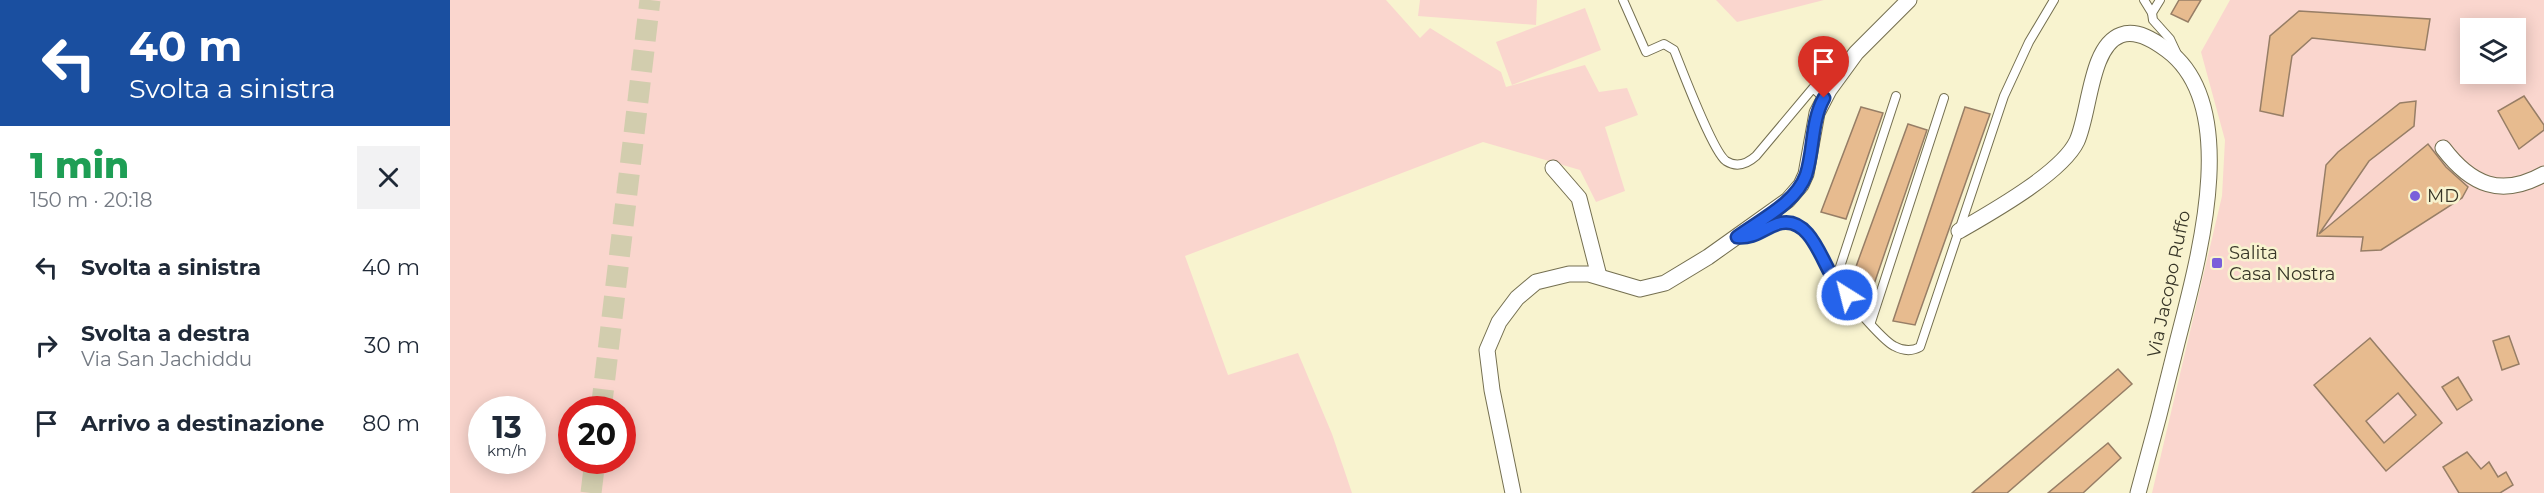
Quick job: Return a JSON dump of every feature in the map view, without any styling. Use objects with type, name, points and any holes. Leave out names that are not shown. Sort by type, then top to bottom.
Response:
[{"type":"street","points":[[1513,493],[1487,351],[1490,339],[1499,322],[1517,298],[1536,282],[1569,274],[1599,276],[1631,287],[1652,288],[1688,271],[1788,200],[1801,185],[1806,174],[1817,113],[1824,98],[1856,53],[1910,0]]},
{"type":"street","name":"Via Jacopo Ruffo","points":[[1959,231],[2014,199],[2060,161],[2073,147],[2088,110],[2097,64],[2106,46],[2113,40],[2121,35],[2139,35],[2149,38],[2178,59],[2195,82],[2205,117],[2209,167],[2205,221],[2195,276],[2138,493]]},
{"type":"street","points":[[2443,148],[2460,168],[2472,177],[2495,186],[2508,188],[2521,185],[2544,174]]},
{"type":"street","points":[[1553,168],[1579,198],[1599,276]]},
{"type":"lane","points":[[1623,0],[1646,52],[1664,44],[1674,50],[1717,149],[1729,163],[1739,165],[1748,163],[1756,156],[1813,88],[1824,98]]},
{"type":"lane","points":[[1737,237],[1752,237],[1781,223],[1793,224],[1808,233],[1835,282],[1890,344],[1913,351],[1920,347],[2004,96],[2029,42],[2054,0]]},
{"type":"lane","points":[[2144,0],[2152,13],[2153,20],[2170,39],[2178,59]]},
{"type":"lane","points":[[2152,13],[2160,0]]},
{"type":"lane","points":[[1835,282],[1896,96]]},
{"type":"lane","points":[[1870,322],[1944,98]]},
{"type":"shaded area","points":[[450,0],[1386,0],[1420,38],[1430,28],[1501,72],[1506,87],[1585,65],[1599,92],[1627,88],[1638,115],[1605,127],[1625,191],[1596,202],[1580,170],[1483,142],[1185,256],[1228,375],[1298,353],[1332,434],[1352,493],[450,493]]},
{"type":"shaded area","points":[[1420,0],[1537,0],[1536,25],[1418,16]]},
{"type":"shaded area","points":[[1716,0],[1824,0],[1737,22]]},
{"type":"shaded area","points":[[2230,0],[2544,0],[2544,493],[2152,493],[2222,196],[2225,140],[2201,52]]},
{"type":"shaded area","points":[[1585,8],[1601,50],[1512,85],[1496,42]]},
{"type":"building","points":[[2179,0],[2201,0],[2188,22],[2171,14]]},
{"type":"building","points":[[2299,11],[2430,19],[2425,50],[2312,38],[2292,56],[2283,116],[2260,111],[2270,36]]},
{"type":"building","points":[[2524,96],[2544,125],[2544,130],[2519,149],[2498,111]]},
{"type":"building","points":[[2416,101],[2414,126],[2369,161],[2319,234],[2428,144],[2446,167],[2468,187],[2462,198],[2381,250],[2361,251],[2363,237],[2317,236],[2326,165],[2338,152],[2400,103]]},
{"type":"building","points":[[1861,107],[1883,113],[1846,219],[1821,212]]},
{"type":"building","points":[[1965,107],[1990,114],[1915,325],[1893,321]]},
{"type":"building","points":[[1908,124],[1927,130],[1872,290],[1850,283]]},
{"type":"building","points":[[2509,336],[2519,364],[2502,370],[2493,341]]},
{"type":"building","points":[[2370,338],[2442,423],[2386,471],[2314,385]],"holes":[[[2398,393],[2416,415],[2384,443],[2366,421]]]},
{"type":"building","points":[[2118,369],[2132,384],[2007,493],[1972,493]]},
{"type":"building","points":[[2458,377],[2472,400],[2457,410],[2442,387]]},
{"type":"building","points":[[2108,443],[2121,458],[2083,493],[2048,493]]},
{"type":"building","points":[[2467,452],[2481,469],[2489,462],[2498,477],[2506,472],[2513,485],[2500,493],[2459,493],[2443,467]]},
{"type":"tunnel","points":[[603,396],[650,0]]},
{"type":"tunnel","points":[[591,493],[593,474]]},
{"type":"place","name":"MD","points":[[2415,196]]},
{"type":"place","name":"Salita Casa Nostra","points":[[2217,263]]},
{"type":"route","points":[[1824,98],[1817,113],[1806,174],[1801,185],[1788,200],[1737,237],[1752,237],[1781,223],[1793,224],[1808,233],[1835,282],[1847,295]]}]
